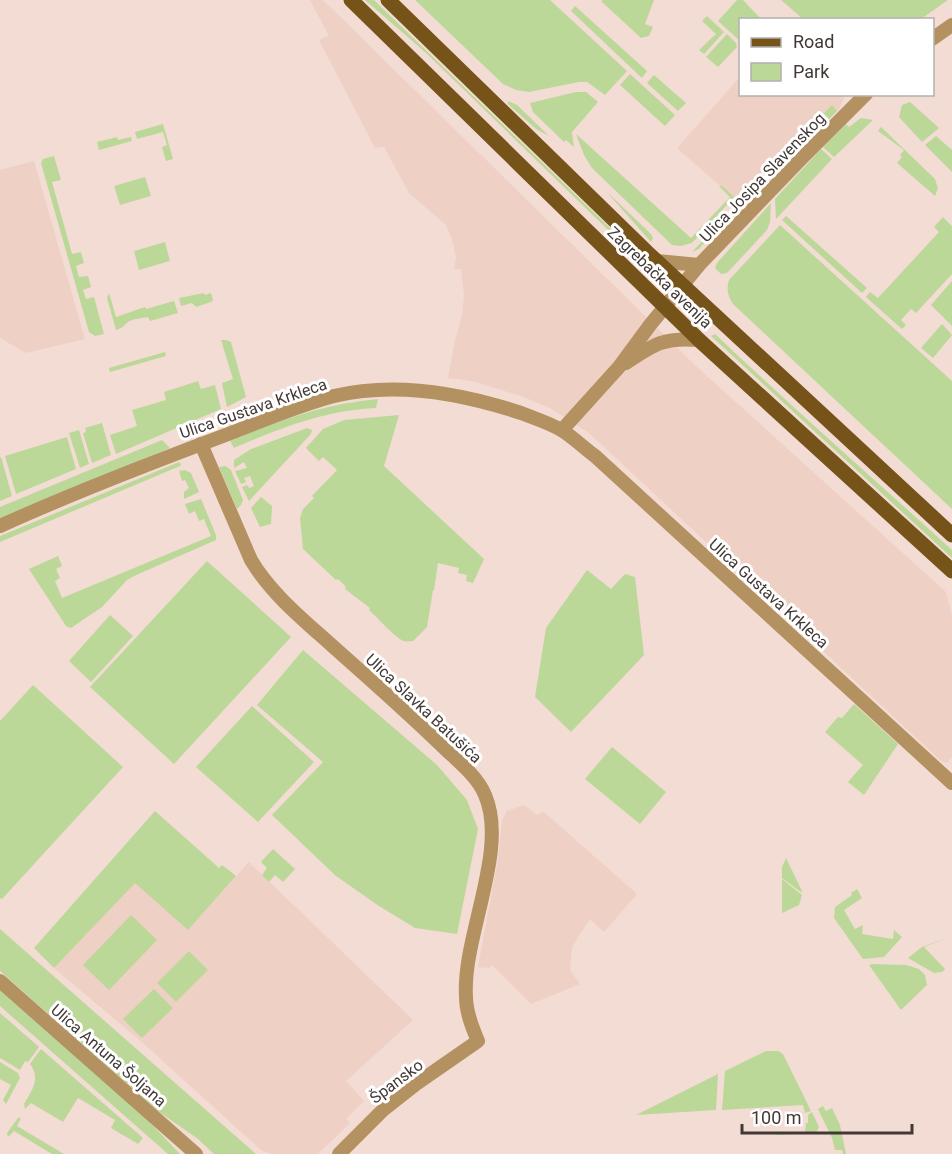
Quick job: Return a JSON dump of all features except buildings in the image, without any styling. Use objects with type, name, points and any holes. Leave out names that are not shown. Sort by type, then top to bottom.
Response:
[{"type":"main road","name":"Zagrebačka avenija","points":[[351,0],[699,340],[952,571]]},
{"type":"main road","name":"Zagrebačka avenija","points":[[388,0],[657,261],[952,535]]},
{"type":"street","points":[[934,38],[952,25]]},
{"type":"street","name":"Ulica Josipa Slavenskog","points":[[665,307],[699,265],[864,96]]},
{"type":"street","points":[[657,261],[699,265]]},
{"type":"street","points":[[562,430],[619,367],[665,307]]},
{"type":"street","points":[[619,367],[666,340],[680,338],[699,340]]},
{"type":"street","name":"Ulica Gustava Krkleca","points":[[0,526],[201,444],[314,402],[387,388],[427,391],[485,402],[562,430],[594,456],[952,783]]},
{"type":"street","name":"Ulica Slavka Batušića","points":[[201,444],[251,560],[260,575],[311,627],[432,736],[476,780],[484,792],[490,807],[492,825],[490,849],[465,986],[467,1010],[478,1041]]},
{"type":"street","name":"Ulica Antuna Šoljana","points":[[0,981],[196,1154]]},
{"type":"street","name":"Špansko","points":[[339,1154],[383,1110],[478,1041]]},
{"type":"shaded area","points":[[310,0],[323,0],[698,368],[946,592],[952,616],[952,757],[947,763],[940,760],[589,433],[550,408],[521,396],[472,381],[448,378],[462,315],[464,295],[461,269],[454,269],[456,257],[452,239],[446,225],[409,193],[384,147],[375,148],[319,40],[329,36]]},
{"type":"shaded area","points":[[739,78],[739,96],[844,96],[840,108],[742,205],[677,148]]},
{"type":"shaded area","points":[[34,161],[85,339],[26,353],[0,338],[0,170]]},
{"type":"shaded area","points":[[524,805],[537,815],[544,812],[637,894],[604,932],[590,919],[578,937],[572,948],[570,970],[580,984],[531,1004],[492,965],[489,968],[478,967],[498,859],[502,821],[507,811]]},
{"type":"shaded area","points":[[249,862],[413,1020],[346,1081],[364,1101],[346,1119],[350,1123],[318,1154],[271,1154],[261,1150],[144,1044],[54,968],[135,882],[188,930]]},
{"type":"green space","points":[[365,0],[374,0],[640,257],[638,259],[425,52]]},
{"type":"green space","points":[[415,0],[550,0],[627,71],[605,95],[587,82],[529,92],[516,90],[503,84]]},
{"type":"green space","points":[[654,0],[645,24],[653,27],[649,36],[641,38],[601,1]]},
{"type":"green space","points":[[737,0],[743,0],[760,18],[739,18],[739,40],[718,21]]},
{"type":"green space","points":[[781,0],[948,0],[922,18],[802,18]]},
{"type":"green space","points":[[575,6],[647,71],[642,78],[571,11]]},
{"type":"green space","points":[[707,16],[724,32],[704,54],[699,50],[716,34],[702,21]]},
{"type":"green space","points":[[727,34],[737,47],[718,67],[706,57]]},
{"type":"green space","points":[[630,74],[675,115],[665,126],[620,85]]},
{"type":"green space","points":[[654,75],[686,103],[678,111],[647,83]]},
{"type":"green space","points":[[576,92],[586,92],[598,102],[572,132],[574,147],[566,140],[564,142],[533,112],[530,103]]},
{"type":"green space","points":[[508,101],[517,105],[549,136],[536,129],[508,104]]},
{"type":"green space","points":[[910,102],[939,128],[922,142],[899,117],[902,105]]},
{"type":"green space","points":[[832,105],[837,111],[812,136],[807,130]]},
{"type":"green space","points":[[861,118],[873,120],[834,157],[823,147],[846,124],[849,127]]},
{"type":"green space","points":[[163,124],[173,159],[166,161],[162,147],[167,145],[163,132],[137,139],[135,132]]},
{"type":"green space","points":[[881,127],[935,179],[938,188],[935,196],[897,163],[904,150],[878,131]]},
{"type":"green space","points":[[804,133],[809,139],[721,224],[699,249],[692,252]]},
{"type":"green space","points":[[576,134],[691,238],[730,197],[719,186],[734,197],[692,243],[681,246],[672,245],[592,168]]},
{"type":"green space","points":[[936,136],[952,150],[952,172],[925,145]]},
{"type":"green space","points":[[117,137],[118,140],[131,137],[132,141],[99,150],[97,142]]},
{"type":"green space","points":[[821,149],[832,159],[776,219],[775,199]]},
{"type":"green space","points":[[54,156],[61,180],[52,182],[72,254],[81,252],[84,263],[76,266],[79,277],[88,276],[91,287],[83,290],[86,299],[94,297],[104,334],[95,336],[89,332],[41,163],[43,159]]},
{"type":"green space","points":[[145,177],[151,196],[120,205],[114,186]]},
{"type":"green space","points":[[606,191],[651,234],[653,238],[651,242]]},
{"type":"green space","points":[[771,203],[767,230],[727,273],[721,274],[715,268],[717,263]]},
{"type":"green space","points":[[786,216],[867,288],[862,293],[782,220]]},
{"type":"green space","points":[[943,217],[952,226],[952,274],[916,313],[911,309],[901,320],[906,325],[902,329],[866,297],[870,292],[878,298],[939,232],[934,227]]},
{"type":"green space","points":[[780,225],[952,381],[952,509],[733,304],[728,293],[729,280]]},
{"type":"green space","points":[[165,242],[170,261],[139,270],[134,251]]},
{"type":"green space","points":[[952,281],[952,326],[931,305]]},
{"type":"green space","points":[[109,293],[116,317],[145,307],[146,309],[174,301],[178,313],[150,321],[148,317],[135,319],[116,330],[107,298]]},
{"type":"green space","points":[[204,293],[205,295],[211,293],[213,300],[211,302],[196,307],[192,303],[181,306],[179,298]]},
{"type":"green space","points":[[942,324],[952,335],[933,358],[921,348]]},
{"type":"green space","points":[[715,334],[952,550],[952,558],[711,336]]},
{"type":"green space","points":[[221,340],[231,342],[246,397],[227,407],[222,383],[233,379]]},
{"type":"green space","points":[[165,352],[166,356],[110,372],[109,368]]},
{"type":"green space","points":[[198,381],[201,389],[215,385],[221,409],[116,454],[110,435],[137,426],[132,410],[166,400],[164,392]]},
{"type":"green space","points":[[378,399],[376,408],[321,416],[234,448],[230,441],[302,414],[358,401]]},
{"type":"green space","points":[[256,402],[253,416],[222,428],[218,418]]},
{"type":"green space","points":[[399,415],[384,466],[484,559],[473,583],[466,581],[467,575],[458,573],[459,568],[438,563],[427,627],[413,641],[404,641],[391,632],[369,610],[370,608],[345,589],[346,587],[338,579],[336,580],[303,549],[300,518],[303,509],[314,498],[312,496],[337,470],[323,457],[319,461],[306,448],[323,429],[344,420]]},
{"type":"green space","points":[[102,423],[111,455],[92,463],[83,433],[86,432],[85,428]]},
{"type":"green space","points":[[307,428],[312,430],[311,434],[249,501],[242,487],[254,486],[250,476],[244,478],[246,482],[241,484],[235,471],[247,468],[244,462],[234,468],[234,460],[251,449]]},
{"type":"green space","points":[[79,430],[89,464],[80,468],[69,433]]},
{"type":"green space","points":[[67,437],[76,469],[16,494],[5,456]]},
{"type":"green space","points":[[162,440],[170,448],[0,519],[0,507]]},
{"type":"green space","points":[[0,458],[12,496],[0,501]]},
{"type":"green space","points":[[179,462],[180,466],[0,542],[0,536]]},
{"type":"green space","points":[[225,466],[231,470],[243,500],[237,509],[219,467]]},
{"type":"green space","points":[[185,470],[191,473],[199,492],[184,499],[184,492],[189,488],[185,480],[182,481],[179,471]]},
{"type":"green space","points":[[261,497],[272,506],[271,524],[260,527],[251,508]]},
{"type":"green space","points":[[201,499],[216,540],[127,580],[102,607],[71,628],[66,626],[29,569],[58,556],[62,566],[56,569],[60,578],[55,581],[62,598],[211,536],[204,519],[199,521],[195,511],[189,514],[185,504]]},
{"type":"green space","points":[[207,561],[291,637],[174,764],[90,687]]},
{"type":"green space","points":[[587,570],[611,589],[625,574],[635,577],[644,655],[571,732],[535,697],[546,628]]},
{"type":"green space","points":[[110,615],[133,636],[91,682],[69,661]]},
{"type":"green space","points":[[303,650],[437,765],[467,800],[478,829],[457,934],[415,928],[379,906],[336,876],[272,815],[323,762],[257,705]]},
{"type":"green space","points":[[33,685],[123,767],[2,899],[0,898],[0,721]]},
{"type":"green space","points":[[854,704],[898,744],[864,795],[848,782],[863,765],[825,732]]},
{"type":"green space","points":[[252,706],[314,762],[258,822],[196,767]]},
{"type":"green space","points":[[612,747],[666,792],[640,824],[585,779]]},
{"type":"green space","points":[[155,811],[219,868],[222,865],[236,876],[188,930],[135,883],[54,968],[34,948]]},
{"type":"green space","points":[[273,849],[295,869],[283,882],[275,875],[269,882],[262,875],[267,868],[261,862]]},
{"type":"green space","points":[[786,858],[802,893],[782,878],[782,867]]},
{"type":"green space","points":[[782,879],[802,895],[799,905],[782,913]]},
{"type":"green space","points":[[857,889],[862,898],[844,910],[855,929],[863,925],[862,934],[893,939],[894,930],[902,937],[884,957],[863,959],[834,918],[835,907]]},
{"type":"green space","points":[[131,915],[157,940],[109,990],[83,965]]},
{"type":"green space","points":[[0,929],[256,1154],[214,1154],[198,1139],[158,1111],[0,971]]},
{"type":"green space","points":[[952,936],[924,947],[945,969],[942,972],[934,973],[908,958],[922,947]]},
{"type":"green space","points":[[189,951],[208,970],[176,1002],[157,983]]},
{"type":"green space","points":[[869,965],[906,965],[919,969],[925,975],[927,985],[901,1010]]},
{"type":"green space","points":[[0,989],[140,1112],[180,1154],[168,1154],[0,1006]]},
{"type":"green space","points":[[154,989],[173,1008],[142,1038],[123,1019]]},
{"type":"green space","points":[[0,1013],[39,1047],[28,1062],[25,1061],[20,1070],[0,1058]]},
{"type":"green space","points":[[41,1049],[143,1138],[138,1144],[111,1128],[115,1120],[78,1098],[63,1122],[31,1103],[25,1109],[24,1104],[35,1080],[30,1064]]},
{"type":"green space","points":[[766,1051],[778,1051],[783,1054],[811,1111],[805,1113],[803,1105],[722,1110],[725,1071]]},
{"type":"green space","points":[[0,1062],[18,1073],[20,1078],[6,1104],[3,1100],[11,1085],[0,1079]]},
{"type":"green space","points":[[718,1074],[716,1110],[636,1115]]},
{"type":"green space","points":[[823,1106],[826,1111],[832,1108],[840,1125],[846,1154],[843,1154],[842,1150],[835,1150],[832,1138],[818,1109]]},
{"type":"green space","points":[[812,1112],[819,1127],[816,1133],[775,1135],[805,1132],[808,1115]]},
{"type":"green space","points":[[18,1118],[21,1118],[17,1126],[64,1154],[52,1154],[14,1131],[8,1137],[7,1133]]}]
